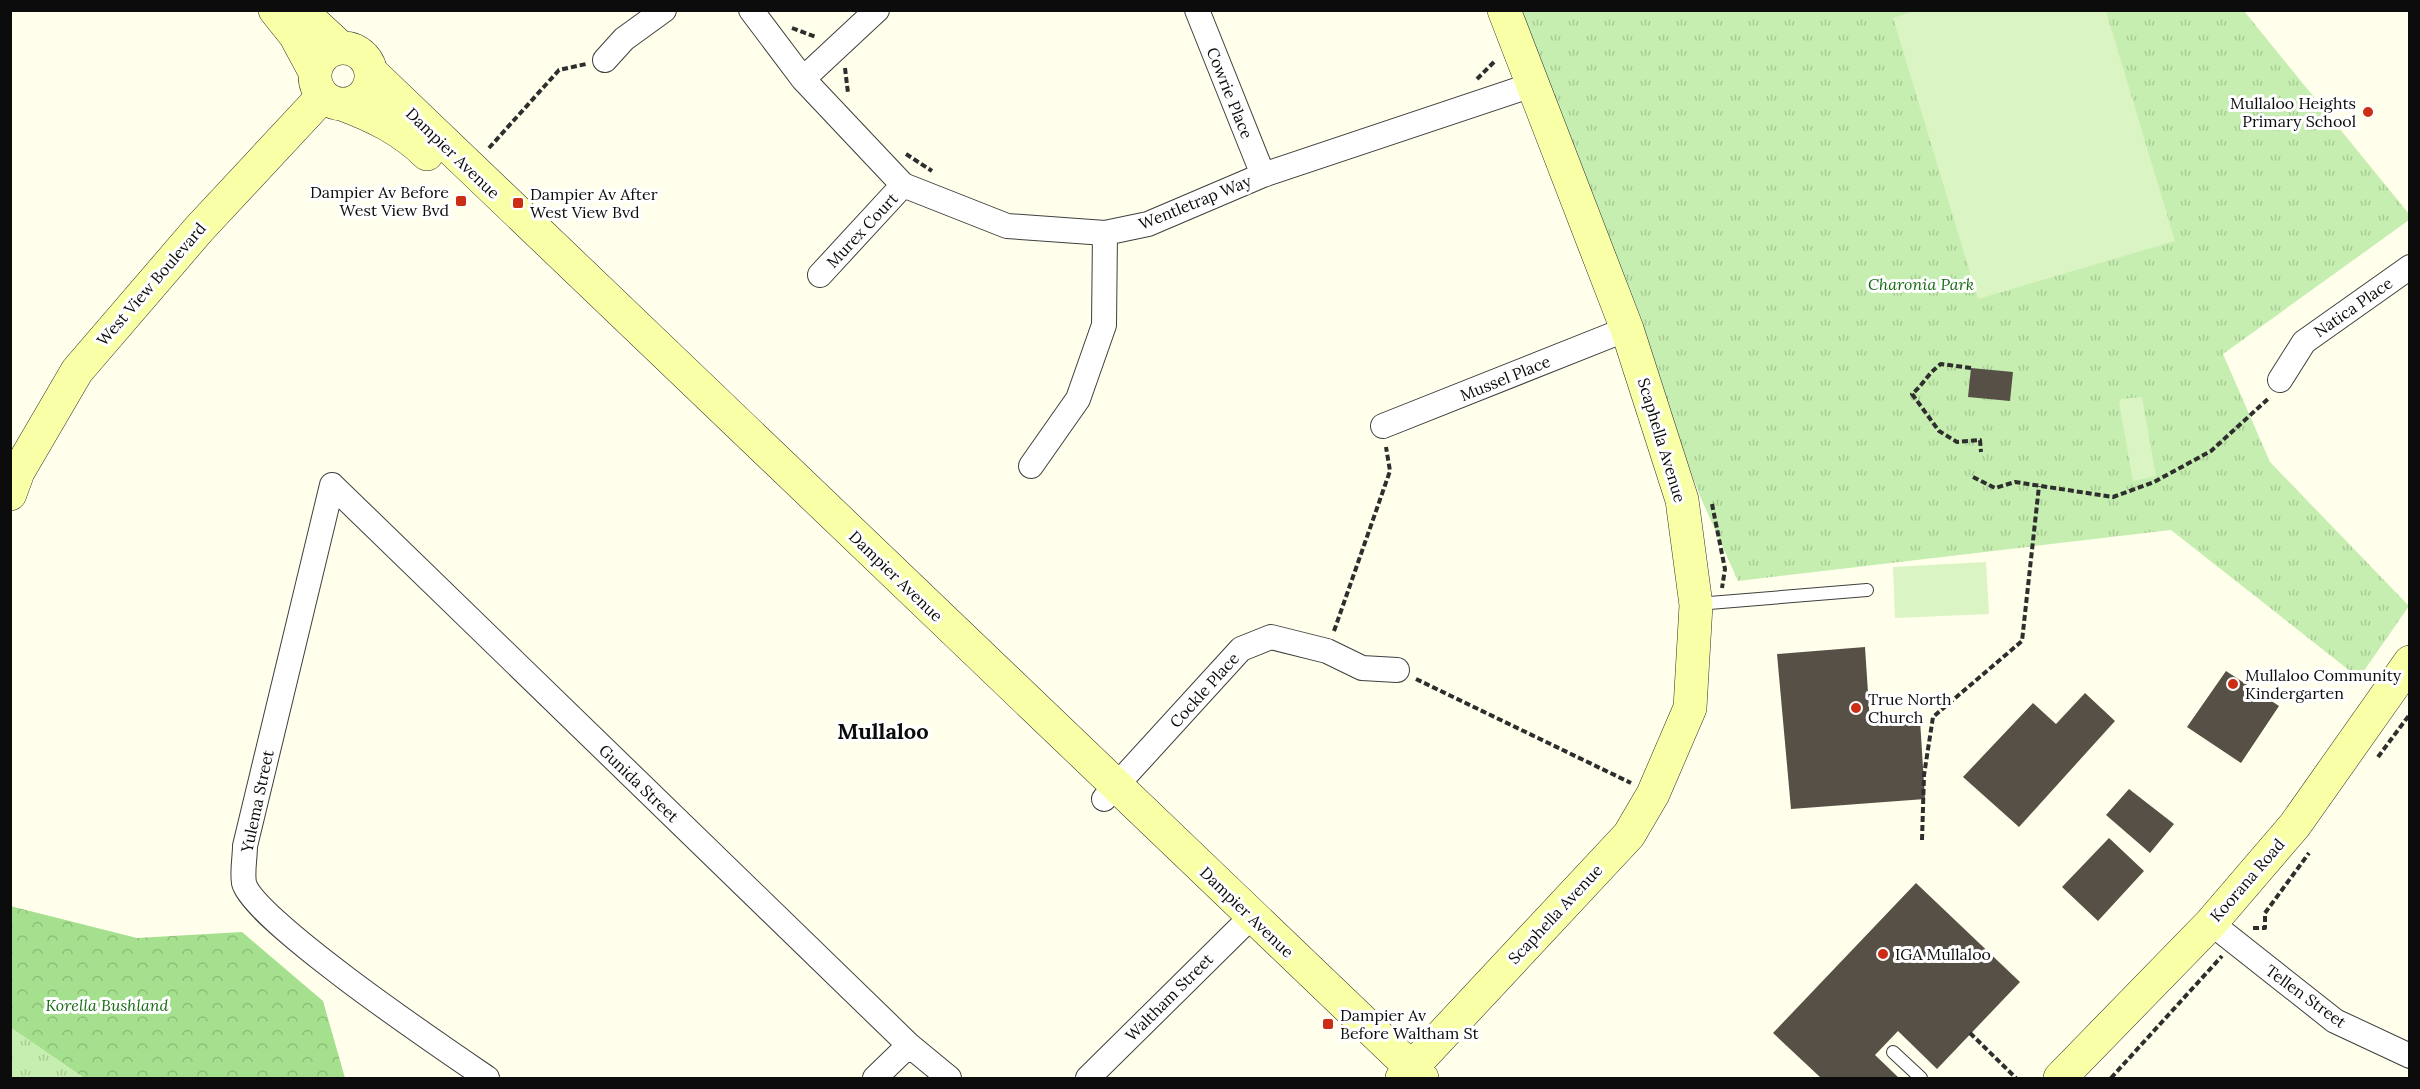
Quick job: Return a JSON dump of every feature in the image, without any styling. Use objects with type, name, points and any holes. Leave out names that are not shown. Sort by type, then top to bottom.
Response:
[{"type":"street","points":[[275,10],[295,36],[327,91],[353,102],[366,93],[371,72],[360,54],[341,48],[300,10]]},
{"type":"street","points":[[605,60],[624,39],[664,10]]},
{"type":"street","name":"Wentletrap Way","points":[[751,10],[803,79],[903,185],[1007,226],[1104,233],[1148,224],[1263,175],[1532,85]]},
{"type":"street","points":[[803,79],[877,10]]},
{"type":"street","name":"Cowrie Place","points":[[1197,10],[1263,175]]},
{"type":"street","name":"Scaphella Avenue","points":[[1408,1076],[1629,835],[1653,794],[1690,708],[1708,604],[1682,500],[1628,329],[1504,10]]},
{"type":"street","points":[[327,91],[319,62],[326,54],[341,48]]},
{"type":"street","name":"Dampier Avenue","points":[[371,72],[1244,922],[1408,1076]]},
{"type":"street","name":"West View Boulevard","points":[[10,494],[18,472],[77,371],[199,229],[327,91]]},
{"type":"street","name":"Dampier Avenue","points":[[327,91],[411,139],[1110,792]]},
{"type":"street","name":"Murex Court","points":[[820,275],[903,185]]},
{"type":"street","points":[[1031,466],[1078,399],[1104,325],[1104,233]]},
{"type":"street","name":"Natica Place","points":[[2280,380],[2304,342],[2409,267]]},
{"type":"street","name":"Mussel Place","points":[[1383,426],[1628,329]]},
{"type":"street","name":"Gunida Street","points":[[332,485],[909,1045],[949,1078]]},
{"type":"street","name":"Yulema Street","points":[[332,485],[245,846],[244,884],[266,914],[346,977],[487,1078]]},
{"type":"street","name":"Cockle Place","points":[[1110,792],[1241,649],[1271,637],[1327,651],[1362,668],[1397,670]]},
{"type":"street","name":"Koorana Road","points":[[2086,1078],[2218,930],[2311,804],[2409,662]]},
{"type":"street","name":"Koorana Road","points":[[2060,1078],[2218,930],[2305,841],[2409,695]]},
{"type":"street","name":"Waltham Street","points":[[1088,1078],[1244,922]]},
{"type":"street","name":"Tellen Street","points":[[2218,930],[2335,1021],[2409,1056]]},
{"type":"street","points":[[874,1078],[909,1045]]},
{"type":"lane","points":[[1708,604],[1867,590]]},
{"type":"lane","points":[[1893,1052],[1921,1078]]},
{"type":"path","points":[[782,24],[820,39],[832,52],[846,70],[848,99]]},
{"type":"path","points":[[1476,80],[1501,55],[1519,50]]},
{"type":"path","points":[[488,149],[559,70],[605,60]]},
{"type":"path","points":[[900,150],[939,176]]},
{"type":"path","points":[[1971,368],[1941,364],[1928,373],[1924,384],[1912,394],[1939,431],[1957,441],[1980,440],[1981,452]]},
{"type":"path","points":[[1973,477],[1995,488],[2015,482],[2113,497],[2154,482],[2211,451],[2245,418],[2261,408],[2280,380]]},
{"type":"path","points":[[1327,651],[1390,471],[1383,426]]},
{"type":"path","points":[[1922,840],[1924,775],[1933,717],[2022,641],[2039,486]]},
{"type":"path","points":[[1708,604],[1725,569],[1710,495]]},
{"type":"path","points":[[1397,670],[1653,794]]},
{"type":"path","points":[[1970,1034],[2016,1078]]},
{"type":"green space","points":[[1918,10],[2106,11],[2175,241],[1978,299],[1893,18]]},
{"type":"green space","name":"Charonia Park","points":[[1515,11],[2244,11],[2409,214],[2409,220],[2223,354],[2270,462],[2409,606],[2359,678],[2171,530],[1738,581],[1700,496]]},
{"type":"green space","points":[[2142,397],[2156,476],[2133,481],[2119,402],[2121,399]]},
{"type":"green space","points":[[1986,562],[1989,614],[1895,618],[1893,567]]},
{"type":"green space","name":"Korella Bushland","points":[[10,906],[137,938],[242,932],[323,1001],[345,1078],[84,1078],[11,1028]]},
{"type":"green space","points":[[11,1028],[84,1078],[11,1078]]},
{"type":"building","points":[[1971,368],[2013,372],[2010,401],[1968,397]]},
{"type":"building","points":[[1865,647],[1870,723],[1920,720],[1925,799],[1791,809],[1777,654]]},
{"type":"building","points":[[2226,671],[2279,706],[2241,763],[2187,727]]},
{"type":"building","points":[[2085,693],[2115,721],[2019,827],[1963,777],[2033,703],[2056,724]]},
{"type":"building","points":[[2129,789],[2174,824],[2150,853],[2106,815]]},
{"type":"building","points":[[2109,838],[2144,871],[2098,921],[2062,887]]},
{"type":"building","points":[[1916,883],[2020,982],[1937,1069],[1898,1031],[1875,1055],[1899,1078],[1821,1078],[1773,1033]]},
{"type":"place","name":"Mullaloo Heights Primary School","points":[[2368,112]]},
{"type":"place","name":"Dampier Av Before West View Bvd","points":[[461,201]]},
{"type":"place","name":"Dampier Av After West View Bvd","points":[[518,203]]},
{"type":"place","name":"Mullaloo Community Kindergarten","points":[[2233,684]]},
{"type":"place","name":"True North Church","points":[[1856,708]]},
{"type":"place","name":"IGA Mullaloo","points":[[1883,954]]},
{"type":"place","name":"Dampier Av Before Waltham St","points":[[1328,1024]]},
{"type":"district","name":"Mullaloo","points":[[883,731]]}]
